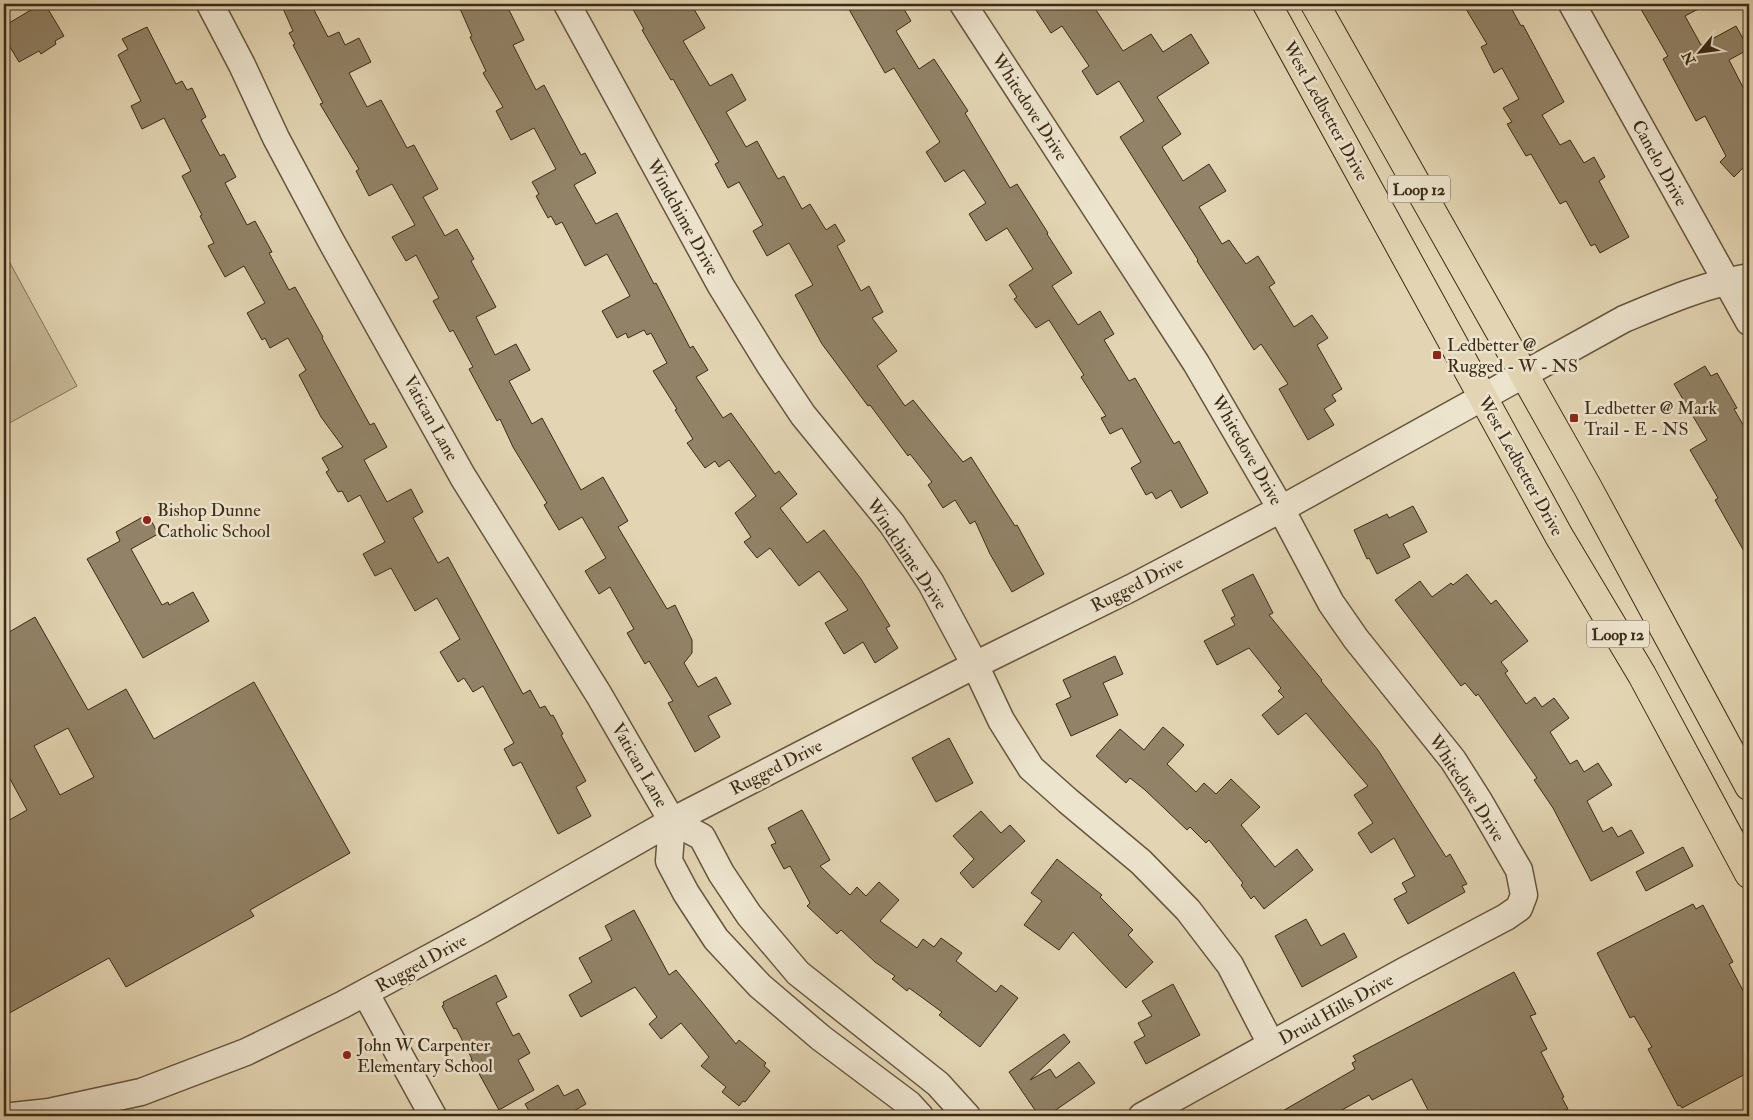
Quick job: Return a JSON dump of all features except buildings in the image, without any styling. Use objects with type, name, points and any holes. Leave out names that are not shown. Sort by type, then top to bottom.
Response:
[{"type":"main road","name":"West Ledbetter Drive","points":[[1267,4],[1559,536],[1642,675],[1749,874]]},
{"type":"main road","name":"Loop 12","points":[[1315,4],[1524,375],[1749,786]]},
{"type":"street","name":"Vatican Lane","points":[[210,4],[242,65],[276,138],[326,232],[459,468],[599,695],[672,821],[702,837],[721,873],[749,915],[798,973],[938,1084],[967,1116]]},
{"type":"street","name":"Windchime Drive","points":[[567,4],[721,286],[803,415],[892,524],[931,583],[975,665],[1001,720],[1031,768],[1068,802],[1140,862],[1188,910],[1230,965],[1271,1044]]},
{"type":"street","name":"Whitedove Drive","points":[[963,4],[1196,364],[1282,509],[1331,603],[1356,639],[1453,760],[1479,801],[1519,870],[1524,895]]},
{"type":"street","name":"Canelo Drive","points":[[1572,4],[1738,279],[1749,322]]},
{"type":"street","name":"Rugged Drive","points":[[12,1116],[49,1112],[141,1092],[246,1052],[366,994],[672,821],[975,665],[1131,588],[1282,509],[1624,319],[1681,294],[1738,279]]},
{"type":"street","name":"Vatican Lane","points":[[672,821],[669,861],[686,893],[716,939],[760,986],[821,1038],[909,1104],[920,1116]]},
{"type":"street","name":"Druid Hills Drive","points":[[1142,1116],[1506,917],[1519,908],[1524,895]]},
{"type":"street","points":[[366,994],[433,1116]]},
{"type":"shaded area","points":[[4,252],[77,386],[4,426]]},
{"type":"place","name":"Ledbetter @ Rugged - W - NS","points":[[1437,355]]},
{"type":"place","name":"Ledbetter @ Mark Trail - E - NS","points":[[1574,418]]},
{"type":"place","name":"Bishop Dunne Catholic School","points":[[147,520]]},
{"type":"place","name":"John W Carpenter Elementary School","points":[[347,1055]]}]
